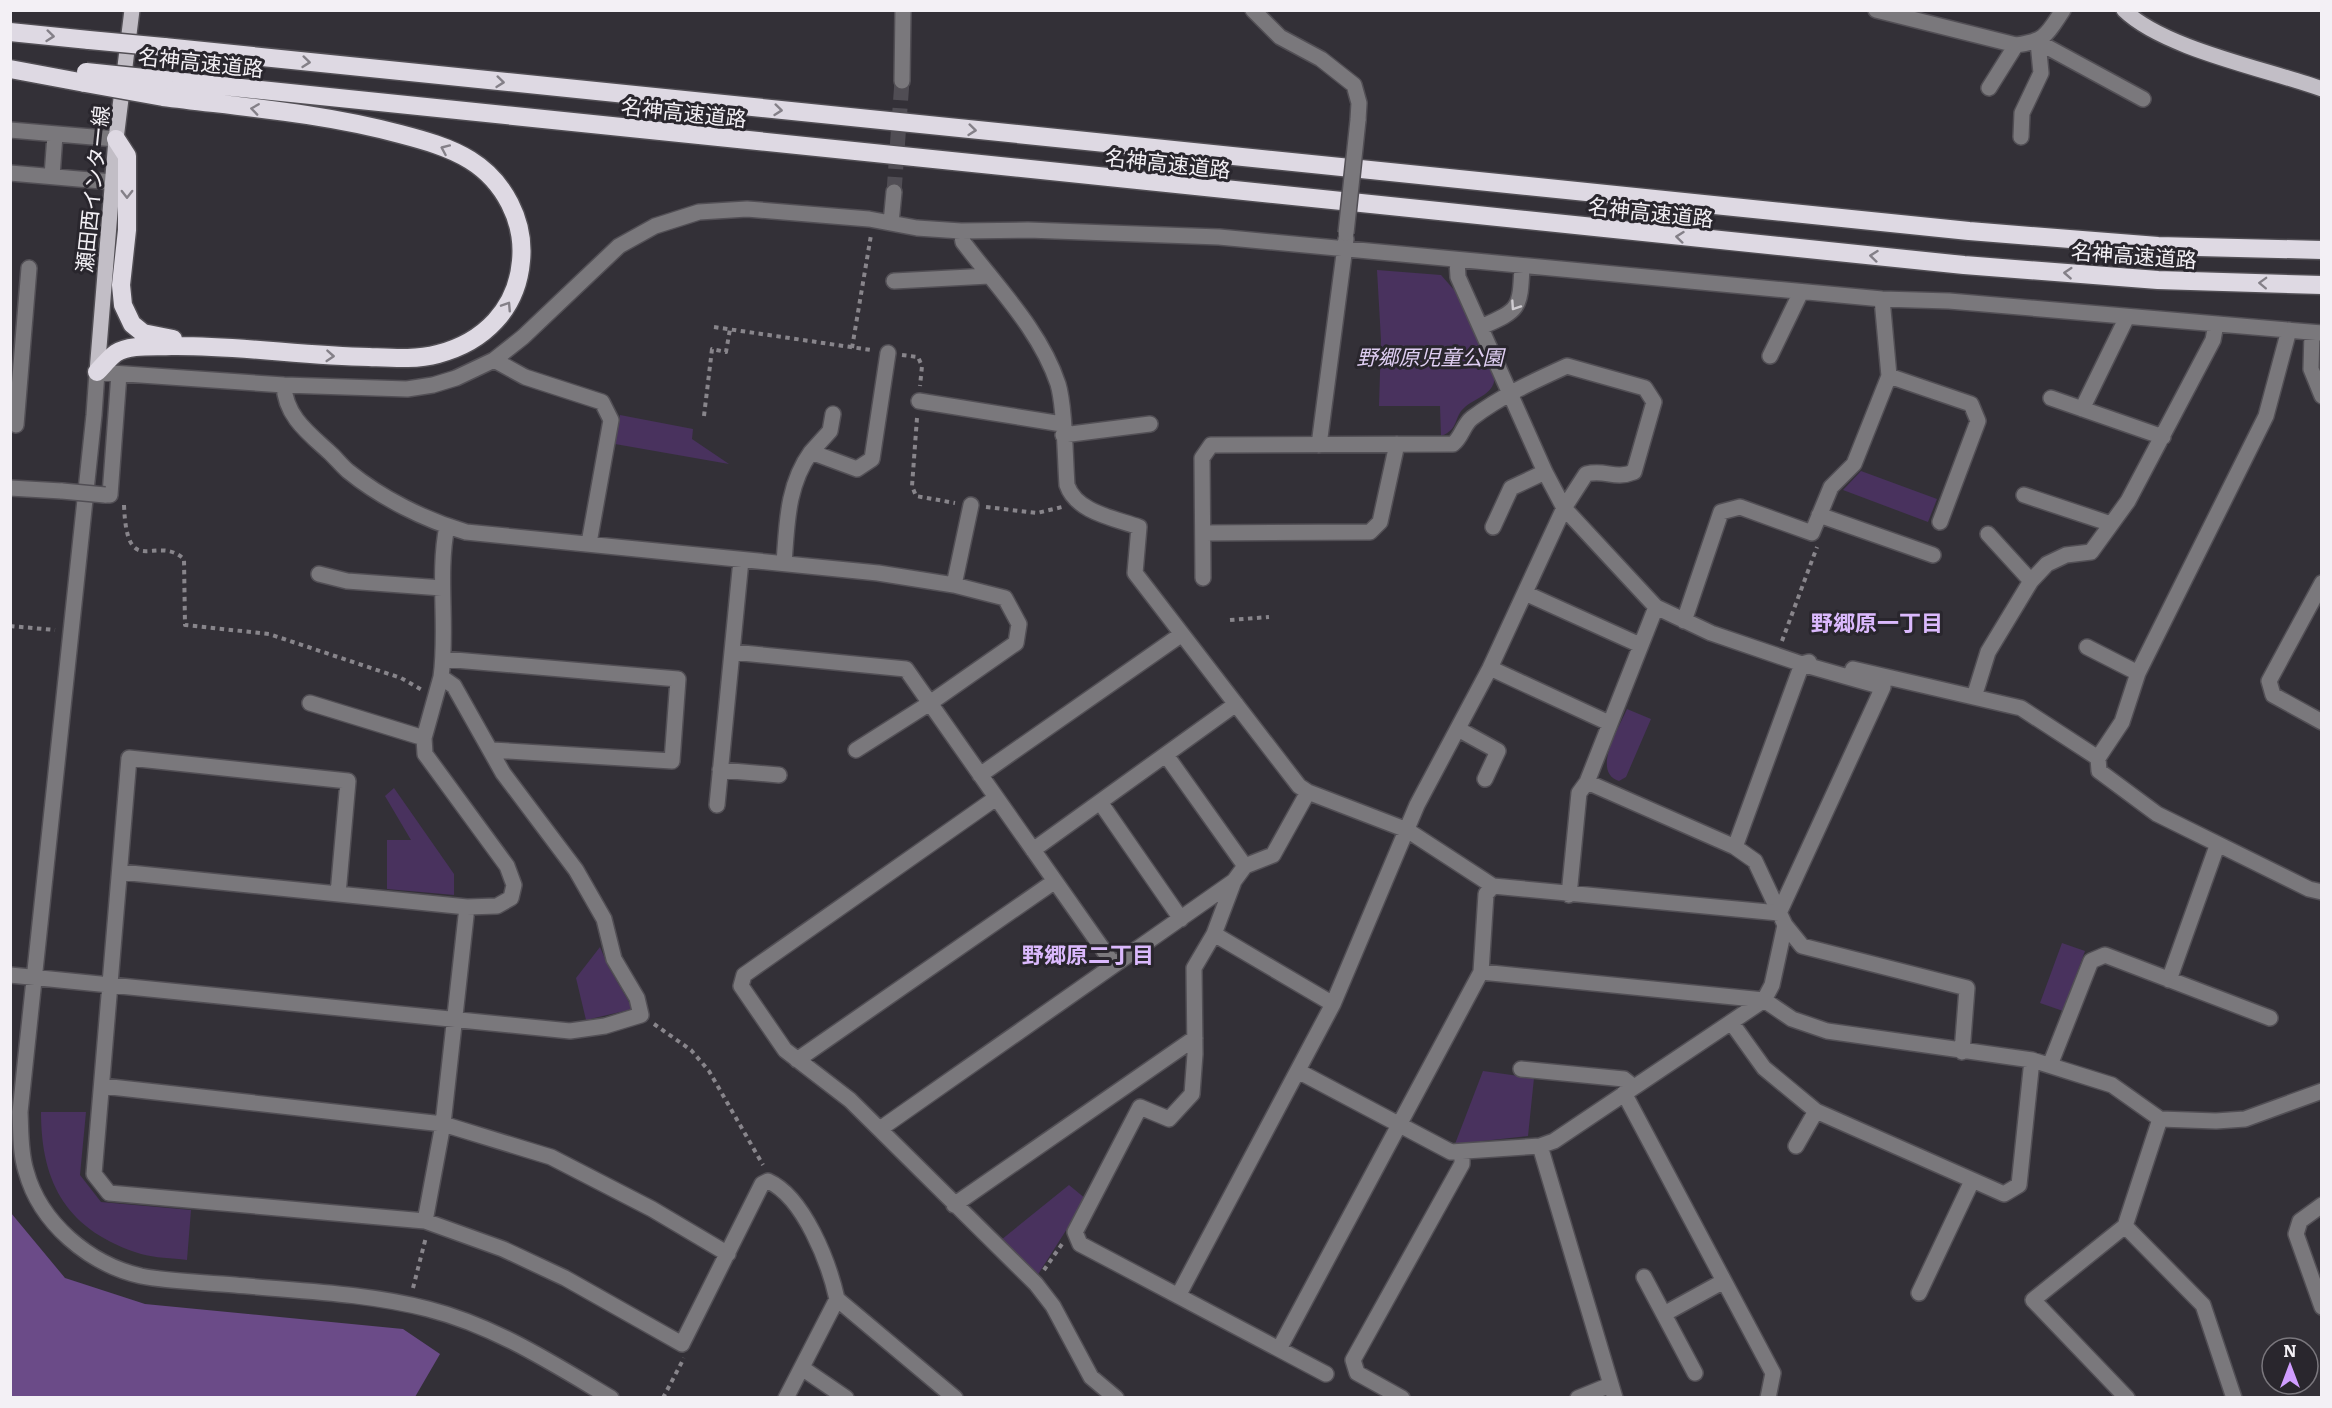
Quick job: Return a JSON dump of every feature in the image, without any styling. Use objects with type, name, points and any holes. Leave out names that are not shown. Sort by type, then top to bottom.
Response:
[{"type":"highway","name":"名神高速道路","points":[[10,32],[1969,231],[2158,246],[2322,250]]},
{"type":"highway","name":"名神高速道路","points":[[10,64],[163,88],[1953,264],[2158,280],[2322,285]]},
{"type":"highway","points":[[10,69],[85,77]]},
{"type":"highway","points":[[97,372],[117,351],[141,347],[212,346],[347,357],[412,358],[438,354],[463,345],[488,331],[504,311],[520,277],[522,237],[515,213],[495,181],[470,159],[431,142],[373,127],[163,88]]},
{"type":"highway","points":[[116,139],[127,156],[127,230],[121,285],[123,305],[132,324],[143,333],[212,346]]},
{"type":"main road","name":"瀬田西インター線","points":[[97,372],[116,139],[132,10]]},
{"type":"main road","points":[[2124,10],[2162,34],[2322,89]]},
{"type":"street","points":[[902,81],[903,10]]},
{"type":"street","points":[[1253,10],[1280,37],[1321,59],[1354,85],[1359,103],[1346,233],[1319,445]]},
{"type":"street","points":[[1876,10],[2016,45],[2038,42],[2045,37],[2063,10]]},
{"type":"street","points":[[2038,42],[2143,99]]},
{"type":"street","points":[[2021,137],[2022,113],[2041,73],[2038,42]]},
{"type":"street","points":[[1989,88],[2016,45]]},
{"type":"street","points":[[10,130],[116,139]]},
{"type":"street","points":[[52,176],[55,135]]},
{"type":"street","points":[[10,173],[112,182]]},
{"type":"street","points":[[891,223],[894,192]]},
{"type":"street","points":[[611,1398],[509,1338],[429,1309],[388,1300],[330,1293],[141,1276],[107,1265],[75,1245],[52,1221],[36,1195],[26,1172],[21,1144],[20,1112],[97,372],[284,385],[407,388],[456,378],[494,360],[524,338],[619,246],[655,226],[699,212],[747,209],[874,220],[917,228],[961,231],[1028,230],[1219,237],[1801,292],[1882,299],[1949,301],[2317,333],[2311,369],[2322,396]]},
{"type":"street","points":[[961,231],[963,242],[1026,324],[1043,351],[1059,386],[1067,485],[1071,496],[1079,504],[1138,527],[1135,573],[1299,786],[1308,792],[1407,830],[1493,886],[1782,919]]},
{"type":"street","points":[[1298,1071],[1451,1152],[1540,1146],[1554,1141],[1764,1000],[1772,985],[1782,919],[1883,687],[1776,655],[1684,621],[1656,607],[1564,508],[1545,472],[1512,392],[1458,277],[1457,261]]},
{"type":"street","points":[[1481,327],[1511,314],[1521,298],[1522,267]]},
{"type":"street","points":[[16,425],[17,334],[29,268]]},
{"type":"street","points":[[894,281],[989,276]]},
{"type":"street","points":[[1770,357],[1801,292]]},
{"type":"street","points":[[1684,621],[1721,512],[1740,507],[1812,533],[1832,487],[1854,464],[1889,375],[1882,299]]},
{"type":"street","points":[[2082,409],[2127,317]]},
{"type":"street","points":[[1974,697],[1988,652],[2031,581],[2047,564],[2066,555],[2091,552],[2128,501],[2213,340],[2216,324]]},
{"type":"street","points":[[2289,330],[2266,416],[2138,673],[2122,722],[2098,758],[2099,771],[2157,814],[2217,846],[2236,852],[2309,889],[2322,892]]},
{"type":"street","points":[[811,452],[857,469],[872,459],[888,353]]},
{"type":"street","points":[[494,360],[525,377],[602,402],[611,420],[589,543]]},
{"type":"street","points":[[1178,1296],[1333,1004],[1407,830],[1490,668],[1564,508],[1586,474],[1599,471],[1620,477],[1634,472],[1654,402],[1645,388],[1567,366],[1512,392],[1469,420],[1461,438],[1453,444],[1211,445],[1202,458],[1203,578]]},
{"type":"street","points":[[10,488],[108,495],[119,374]]},
{"type":"street","points":[[1889,375],[1971,404],[1978,421],[1940,522]]},
{"type":"street","points":[[284,385],[284,398],[293,415],[306,432],[346,470],[376,492],[447,526],[466,532],[878,573],[954,585],[1005,598],[1019,624],[1016,643],[930,703],[856,750]]},
{"type":"street","points":[[2050,398],[2163,437]]},
{"type":"street","points":[[919,400],[1063,429],[1150,424]]},
{"type":"street","points":[[784,563],[789,502],[801,466],[830,431],[833,414]]},
{"type":"street","points":[[1203,533],[1370,532],[1380,522],[1398,444]]},
{"type":"street","points":[[1492,527],[1511,488],[1545,472]]},
{"type":"street","points":[[2024,495],[2111,524]]},
{"type":"street","points":[[954,585],[971,505]]},
{"type":"street","points":[[1819,515],[1933,555]]},
{"type":"street","points":[[120,872],[466,907],[497,906],[511,898],[514,885],[507,866],[425,754],[424,738],[441,677],[443,659],[443,545],[447,526]]},
{"type":"street","points":[[1988,534],[2031,581]]},
{"type":"street","points":[[717,805],[741,560]]},
{"type":"street","points":[[319,573],[347,580],[442,588]]},
{"type":"street","points":[[2322,583],[2269,681],[2273,695],[2322,722]]},
{"type":"street","points":[[1525,593],[1640,645]]},
{"type":"street","points":[[1569,895],[1579,793],[1587,782],[1656,607]]},
{"type":"street","points":[[980,775],[1182,634]]},
{"type":"street","points":[[2087,647],[2138,673]]},
{"type":"street","points":[[732,652],[906,669],[1114,965]]},
{"type":"street","points":[[443,659],[678,679],[672,762],[492,750]]},
{"type":"street","points":[[1802,664],[1816,660],[2020,708],[2098,758]]},
{"type":"street","points":[[1735,847],[1802,664]]},
{"type":"street","points":[[1490,668],[1609,723]]},
{"type":"street","points":[[10,975],[570,1031],[605,1026],[641,1015],[637,998],[614,959],[604,919],[576,870],[502,773],[492,750],[454,686],[441,677]]},
{"type":"street","points":[[310,703],[424,738]]},
{"type":"street","points":[[1033,850],[1236,704]]},
{"type":"street","points":[[1458,729],[1498,751],[1485,779]]},
{"type":"street","points":[[1166,755],[1245,866]]},
{"type":"street","points":[[338,894],[348,781],[129,758],[94,1174],[109,1193],[427,1221],[503,1249],[565,1278],[682,1344],[762,1184],[768,1181],[788,1195],[812,1232],[831,1270],[837,1299],[955,1398]]},
{"type":"street","points":[[720,770],[779,774]]},
{"type":"street","points":[[1587,782],[1735,847],[1755,861],[1782,919],[1802,946],[1967,988],[1962,1052]]},
{"type":"street","points":[[1308,792],[1273,855],[1245,866],[1234,881],[1214,934],[1194,968],[1196,1038],[1192,1094],[1168,1119],[1140,1107],[1075,1232],[1080,1244],[1326,1374]]},
{"type":"street","points":[[996,798],[744,975],[741,986],[784,1050],[850,1100],[1018,1267],[1053,1306],[1091,1377],[1116,1398]]},
{"type":"street","points":[[1100,802],[1181,919]]},
{"type":"street","points":[[2169,980],[2217,846]]},
{"type":"street","points":[[797,1060],[1055,881]]},
{"type":"street","points":[[880,1129],[1234,881]]},
{"type":"street","points":[[1279,1349],[1481,972],[1486,894],[1493,886]]},
{"type":"street","points":[[427,1221],[443,1124],[466,907]]},
{"type":"street","points":[[1214,934],[1333,1004]]},
{"type":"street","points":[[2050,1065],[2091,961],[2105,955],[2270,1018]]},
{"type":"street","points":[[1481,972],[1764,1000],[1792,1019],[1827,1031],[1962,1052],[2032,1060],[2050,1065],[2112,1085],[2160,1119],[2216,1121],[2245,1119],[2322,1091]]},
{"type":"street","points":[[1731,1022],[1764,1068],[1816,1111],[2004,1194],[2019,1185],[2032,1060]]},
{"type":"street","points":[[954,1205],[1196,1038]]},
{"type":"street","points":[[1521,1069],[1624,1079],[1724,1281],[1773,1372],[1768,1398]]},
{"type":"street","points":[[102,1086],[443,1124],[552,1158],[652,1209],[728,1254]]},
{"type":"street","points":[[1796,1146],[1816,1111]]},
{"type":"street","points":[[2127,1398],[2033,1300],[2125,1226],[2160,1119]]},
{"type":"street","points":[[1540,1146],[1613,1391],[1578,1398]]},
{"type":"street","points":[[1402,1398],[1357,1373],[1353,1360],[1461,1164],[1462,1152]]},
{"type":"street","points":[[1919,1293],[1972,1181]]},
{"type":"street","points":[[2322,1205],[2300,1221],[2296,1234],[2322,1307]]},
{"type":"street","points":[[2125,1226],[2203,1305],[2234,1398]]},
{"type":"street","points":[[1008,1279],[1018,1267]]},
{"type":"street","points":[[1644,1277],[1695,1372]]},
{"type":"street","points":[[1664,1314],[1724,1281]]},
{"type":"street","points":[[786,1398],[837,1299]]},
{"type":"street","points":[[802,1368],[846,1398]]},
{"type":"path","points":[[852,348],[874,220]]},
{"type":"path","points":[[714,327],[918,357],[922,366],[912,486],[916,496],[1037,513],[1064,507],[1071,496]]},
{"type":"path","points":[[704,416],[712,350],[726,352],[730,329]]},
{"type":"path","points":[[108,495],[123,496],[125,532],[132,545],[147,552],[174,552],[184,559],[185,625],[269,634],[401,678],[435,698]]},
{"type":"path","points":[[1776,655],[1818,546],[1812,533]]},
{"type":"path","points":[[1230,620],[1269,617]]},
{"type":"path","points":[[10,626],[71,631]]},
{"type":"path","points":[[641,1015],[691,1050],[709,1071],[755,1149],[768,1181]]},
{"type":"path","points":[[413,1288],[427,1221]]},
{"type":"path","points":[[1040,1278],[1063,1242]]},
{"type":"path","points":[[663,1398],[684,1359],[682,1344]]},
{"type":"green space","name":"野郷原児童公園","points":[[1377,270],[1441,275],[1455,291],[1495,374],[1489,391],[1465,407],[1451,430],[1441,436],[1440,406],[1379,406],[1381,340]]},
{"type":"green space","points":[[620,415],[693,429],[692,439],[729,464],[615,444]]},
{"type":"green space","points":[[1861,471],[1937,499],[1928,522],[1843,490]]},
{"type":"green space","points":[[1627,709],[1651,719],[1626,777],[1619,781],[1611,776],[1607,769],[1607,759]]},
{"type":"green space","points":[[394,788],[454,874],[454,895],[387,889],[387,840],[411,840],[385,796]]},
{"type":"green space","points":[[2062,943],[2085,951],[2063,1011],[2040,1003]]},
{"type":"green space","points":[[600,947],[608,966],[633,1009],[586,1020],[576,978]]},
{"type":"green space","points":[[1483,1071],[1534,1078],[1528,1136],[1455,1144]]},
{"type":"green space","points":[[41,1112],[86,1112],[80,1175],[101,1202],[191,1210],[187,1260],[141,1254],[116,1244],[77,1218],[53,1183],[46,1162]]},
{"type":"green space","points":[[1069,1185],[1086,1199],[1037,1276],[1001,1240]]},
{"type":"shaded area","points":[[11,1213],[65,1278],[145,1304],[403,1329],[440,1354],[415,1397],[11,1397]]},
{"type":"tunnel","points":[[894,192],[902,81]]},
{"type":"district","name":"野郷原一丁目","points":[[1877,621]]},
{"type":"district","name":"野郷原二丁目","points":[[1088,953]]}]
